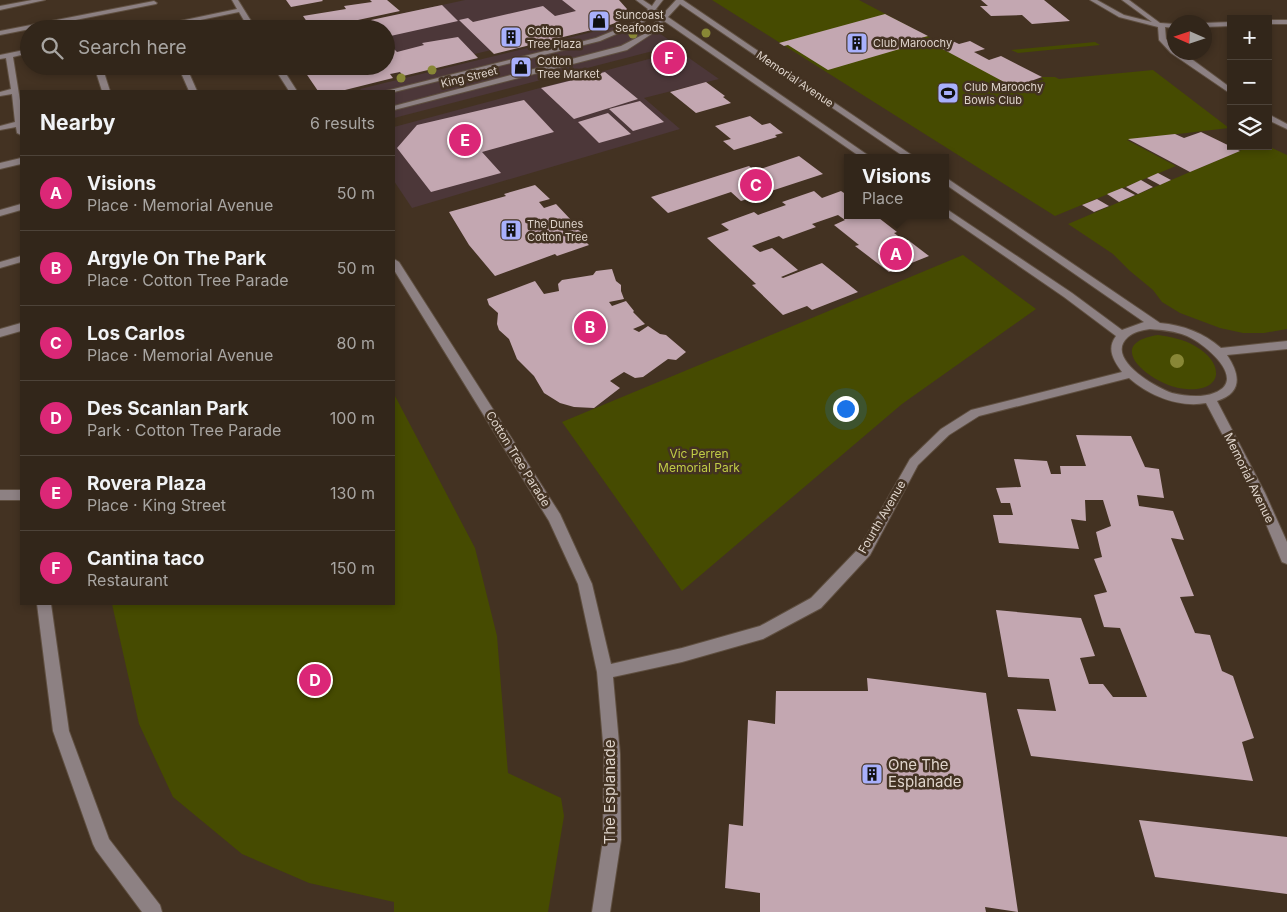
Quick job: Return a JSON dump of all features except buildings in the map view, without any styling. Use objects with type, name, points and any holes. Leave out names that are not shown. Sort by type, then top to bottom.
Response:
[{"type":"street","points":[[0,8],[42,0]]},
{"type":"street","points":[[235,0],[247,20]]},
{"type":"street","name":"Memorial Avenue","points":[[640,0],[862,154]]},
{"type":"street","name":"King Street","points":[[394,90],[598,40],[642,21],[660,0]]},
{"type":"street","name":"Memorial Avenue","points":[[679,0],[906,154]]},
{"type":"street","name":"King Street","points":[[395,108],[624,48],[648,34],[679,0]]},
{"type":"street","points":[[1093,0],[1116,15],[1167,25]]},
{"type":"street","points":[[1125,0],[1161,25],[1163,40],[1167,44]]},
{"type":"street","points":[[64,20],[153,2],[157,11]]},
{"type":"street","points":[[196,20],[241,10]]},
{"type":"street","points":[[1272,22],[1287,22]]},
{"type":"street","points":[[1212,25],[1227,24]]},
{"type":"street","points":[[0,33],[20,29]]},
{"type":"street","points":[[598,40],[613,52]]},
{"type":"street","points":[[0,57],[20,53]]},
{"type":"street","points":[[9,55],[20,122]]},
{"type":"street","points":[[1187,60],[1227,89]]},
{"type":"street","points":[[101,75],[106,90]]},
{"type":"street","points":[[186,75],[194,90]]},
{"type":"street","points":[[283,75],[292,90]]},
{"type":"street","points":[[0,94],[15,91]]},
{"type":"street","points":[[1272,118],[1287,127]]},
{"type":"street","points":[[0,128],[20,128]]},
{"type":"street","points":[[0,166],[20,161]]},
{"type":"street","points":[[949,183],[1157,326]]},
{"type":"street","points":[[0,213],[20,207]]},
{"type":"street","points":[[949,214],[1068,295],[1121,335]]},
{"type":"street","points":[[0,265],[20,260]]},
{"type":"street","name":"Cotton Tree Parade","points":[[395,264],[555,518],[585,584],[606,672]]},
{"type":"street","points":[[1141,326],[1157,326],[1191,334],[1219,352],[1229,364],[1233,376],[1231,386],[1223,394],[1210,399],[1176,398],[1151,388],[1130,374],[1121,364],[1116,353],[1116,343],[1121,335],[1141,326]]},
{"type":"street","points":[[0,333],[20,327]]},
{"type":"street","points":[[1219,352],[1287,346]]},
{"type":"street","name":"Fourth Avenue","points":[[606,672],[682,655],[763,632],[816,603],[865,551],[914,462],[945,432],[975,414],[1130,374]]},
{"type":"street","name":"Memorial Avenue","points":[[1210,399],[1259,494],[1287,558]]},
{"type":"street","points":[[0,495],[20,495]]},
{"type":"street","points":[[44,605],[62,731],[102,844],[153,912]]},
{"type":"street","name":"The Esplanade","points":[[601,912],[612,840],[612,754],[606,672]]},
{"type":"shaded area","points":[[465,0],[608,0],[600,24],[395,73],[395,20],[373,20]]},
{"type":"shaded area","name":"Cotton Tree Market","points":[[641,20],[676,45],[395,118],[395,90],[360,89]]},
{"type":"shaded area","points":[[679,51],[719,79],[644,98],[680,129],[412,208],[395,182],[395,127]]},
{"type":"shaded area","points":[[364,75],[387,75],[329,89]]},
{"type":"green space","name":"Club Maroochy Bowls Club","points":[[712,0],[859,0],[1020,85],[1044,80],[1041,77],[1055,77],[1059,79],[1153,70],[1227,126],[1227,128],[1127,140],[1176,166],[1055,216]]},
{"type":"green space","points":[[1095,42],[1100,45],[1018,53],[1011,50]]},
{"type":"green space","points":[[1272,148],[1287,155],[1287,329],[1264,333],[1243,333],[1220,328],[1180,313],[1162,302],[1153,290],[1113,254],[1068,224],[1242,150],[1272,150]]},
{"type":"green space","name":"Vic Perren Memorial Park","points":[[963,255],[1036,309],[902,404],[682,591],[562,422]]},
{"type":"green space","points":[[1158,335],[1186,342],[1205,353],[1215,367],[1216,375],[1214,381],[1208,386],[1199,389],[1186,389],[1160,381],[1138,365],[1132,356],[1133,347],[1141,340]]},
{"type":"green space","points":[[395,396],[475,548],[497,636],[508,773],[561,798],[564,816],[548,912],[394,912],[394,902],[309,883],[242,854],[173,797],[139,724],[112,605],[395,605]]},
{"type":"place","name":"Suncoast Seafoods","points":[[599,21]]},
{"type":"place","name":"Cotton Tree Plaza","points":[[511,37]]},
{"type":"place","name":"Club Maroochy","points":[[857,43]]},
{"type":"place","name":"Cantina taco","points":[[669,58]]},
{"type":"place","name":"Cotton Tree Market","points":[[521,67]]},
{"type":"place","name":"Club Maroochy Bowls Club","points":[[948,93]]},
{"type":"place","name":"Rovera Plaza","points":[[465,140]]},
{"type":"place","name":"Los Carlos","points":[[756,185]]},
{"type":"place","name":"The Dunes Cotton Tree","points":[[511,230]]},
{"type":"place","name":"Visions","points":[[896,254]]},
{"type":"place","name":"Argyle On The Park","points":[[590,327]]},
{"type":"place","name":"Des Scanlan Park","points":[[315,680]]},
{"type":"place","name":"One The Esplanade","points":[[872,774]]}]
